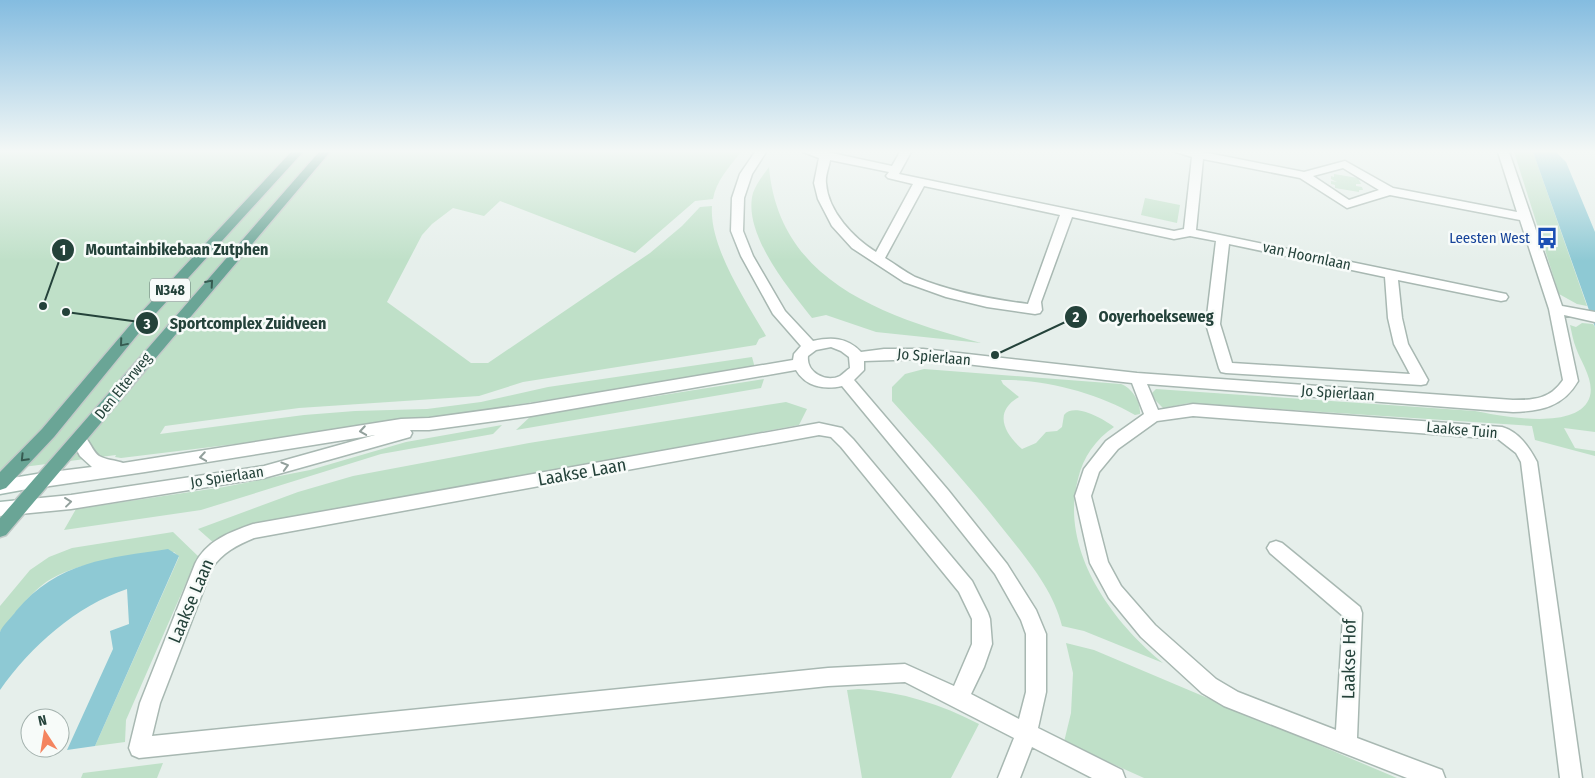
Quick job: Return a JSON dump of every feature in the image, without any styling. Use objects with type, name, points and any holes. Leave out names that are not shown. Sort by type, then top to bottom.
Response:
[{"type":"main road","name":"Den Elterweg","points":[[0,483],[48,433],[142,320],[264,188]]},
{"type":"main road","name":"Den Elterweg","points":[[0,530],[177,321],[293,188]]},
{"type":"street","points":[[741,188],[738,198],[738,231],[747,256],[780,314],[810,347]]},
{"type":"street","points":[[822,188],[824,198],[838,226],[856,245],[909,279],[951,294],[987,303],[1034,310],[1034,302],[1067,213]]},
{"type":"street","points":[[878,260],[917,188]]},
{"type":"street","name":"van Hoornlaan","points":[[950,188],[1174,235],[1190,232],[1500,297]]},
{"type":"street","points":[[1190,232],[1194,188]]},
{"type":"street","points":[[1324,188],[1347,204],[1389,191]]},
{"type":"street","points":[[1385,188],[1389,191],[1524,217]]},
{"type":"street","name":"Jo Spierlaan","points":[[857,357],[884,354],[923,354],[1137,378],[1504,406],[1535,406],[1556,400],[1571,381],[1556,309],[1515,188]]},
{"type":"street","points":[[1223,239],[1213,324],[1226,368],[1421,380],[1401,344],[1395,318],[1392,274]]},
{"type":"street","points":[[1556,309],[1590,316]]},
{"type":"street","points":[[832,342],[843,345],[852,350],[857,357],[857,370],[845,380],[834,383],[822,382],[807,376],[800,364],[800,358],[810,347],[820,343],[832,342]]},
{"type":"street","name":"Jo Spierlaan","points":[[0,487],[401,425],[429,424],[541,408],[800,364]]},
{"type":"street","points":[[1137,378],[1154,416]]},
{"type":"street","points":[[845,380],[942,494],[1001,569],[1029,616],[1036,634],[1036,692],[1026,734],[1009,778]]},
{"type":"street","name":"Laakse Tuin","points":[[1434,778],[1231,699],[1209,686],[1148,631],[1116,592],[1099,563],[1083,496],[1092,469],[1112,445],[1154,416],[1193,410],[1502,432],[1522,449],[1529,462],[1571,778]]},
{"type":"street","name":"Jo Spierlaan","points":[[0,509],[70,502],[264,472],[429,424]]},
{"type":"street","name":"Laakse Laan","points":[[958,698],[974,667],[982,644],[981,619],[966,587],[847,443],[836,432],[820,429],[253,531],[234,538],[212,552],[204,564],[150,702],[139,748],[845,676],[905,673],[1114,778]]},
{"type":"street","name":"Jo Spierlaan","points":[[79,439],[87,456],[102,465],[131,468]]},
{"type":"street","name":"Laakse Hof","points":[[1276,548],[1353,613],[1346,744]]},
{"type":"green space","points":[[0,188],[717,188],[713,199],[695,201],[635,253],[500,201],[484,216],[453,208],[432,224],[422,235],[387,302],[471,363],[488,363],[650,253],[682,226],[700,207],[712,206],[716,239],[722,256],[766,336],[759,339],[756,345],[523,382],[479,396],[299,408],[165,426],[160,434],[304,415],[355,411],[427,409],[481,402],[548,387],[752,357],[755,368],[284,438],[121,458],[115,457],[116,455],[0,470]]},
{"type":"green space","points":[[755,188],[773,188],[777,207],[793,240],[815,267],[843,288],[874,306],[909,320],[981,343],[876,332],[826,315],[812,318],[780,276],[761,242],[754,225],[751,209]]},
{"type":"green space","points":[[1337,188],[1362,188],[1363,190],[1359,190],[1359,192]]},
{"type":"green space","points":[[1526,188],[1546,188],[1587,306],[1577,304],[1559,294]]},
{"type":"green space","points":[[1145,198],[1180,205],[1177,223],[1141,215]]},
{"type":"green space","points":[[1582,323],[1593,324],[1595,327],[1595,432],[1564,428],[1575,448],[1595,451],[1595,456],[1535,440],[1532,426],[1189,403],[1163,408],[1155,400],[1152,393],[1156,389],[1475,411],[1520,418],[1556,418],[1571,414],[1583,407],[1590,396],[1589,377],[1575,345],[1570,325],[1576,327]]},
{"type":"green space","points":[[924,369],[1121,384],[1132,392],[1139,405],[1140,414],[1135,415],[1104,400],[1070,389],[1034,382],[1001,380],[1003,384],[1019,397],[1006,409],[1004,423],[1010,436],[1022,449],[1036,443],[1046,432],[1057,431],[1062,427],[1064,415],[1069,411],[1075,410],[1089,413],[1114,427],[1101,437],[1091,449],[1080,471],[1074,505],[1076,531],[1083,557],[1094,582],[1108,605],[1125,626],[1163,663],[1084,631],[1062,626],[1052,599],[1038,574],[949,464],[892,401],[892,387],[905,374]]},
{"type":"green space","points":[[764,379],[761,388],[516,430],[531,416]]},
{"type":"green space","points":[[786,402],[807,409],[799,425],[251,526],[215,544],[198,529],[298,492],[353,476],[529,443]]},
{"type":"green space","points":[[502,425],[493,434],[381,454],[201,510],[64,530],[76,509],[224,487],[310,470],[406,442]]},
{"type":"green space","points":[[173,532],[200,558],[193,567],[126,720],[125,742],[95,746],[179,557],[174,552],[127,558],[95,563],[65,572],[37,589],[0,632],[0,606],[30,570],[49,557],[72,548]]},
{"type":"green space","points":[[1066,643],[1094,650],[1397,778],[1144,778],[1064,742],[1071,713],[1073,673]]},
{"type":"green space","points":[[859,689],[891,693],[921,700],[979,724],[951,778],[862,778],[847,690]]},
{"type":"green space","points":[[163,763],[157,778],[81,778],[83,773]]},
{"type":"water","points":[[1546,188],[1577,188],[1595,232],[1595,327]]},
{"type":"water","points":[[168,549],[179,556],[95,746],[70,750],[70,743],[113,649],[110,631],[129,624],[127,589],[108,596],[90,606],[56,629],[26,658],[0,690],[0,632],[32,594],[49,581],[85,565],[125,555]]},
{"type":"place","name":"Leesten West","points":[[1547,238]]},
{"type":"place","name":"Mountainbikebaan Zutphen","points":[[43,306]]},
{"type":"place","name":"Sportcomplex Zuidveen","points":[[66,312]]},
{"type":"place","name":"Ooyerhoekseweg","points":[[995,355]]}]
